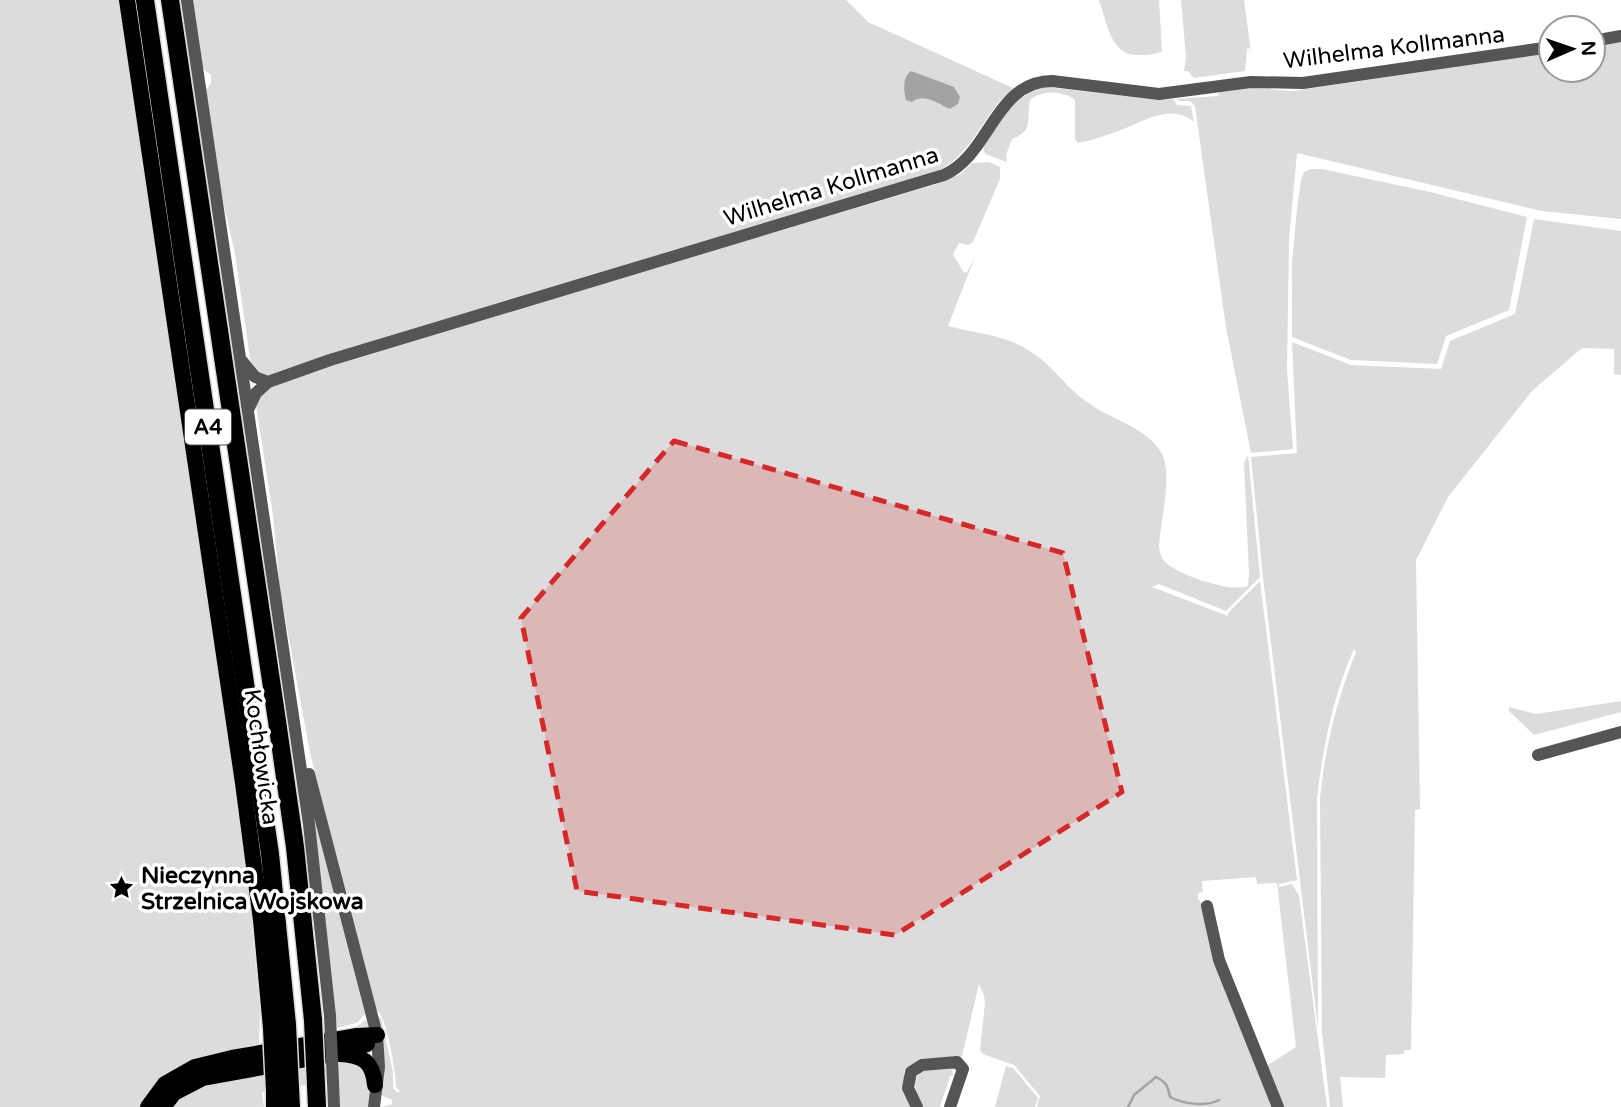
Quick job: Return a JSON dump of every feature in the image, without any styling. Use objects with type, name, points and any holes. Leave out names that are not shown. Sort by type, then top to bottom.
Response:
[{"type":"highway","name":"A4","points":[[145,0],[270,854],[281,949],[279,1096],[291,1107]]},
{"type":"highway","name":"A4","points":[[170,0],[322,1018],[325,1083],[317,1107]]},
{"type":"main road","name":"Kochłowicka","points":[[127,0],[279,1026]]},
{"type":"main road","points":[[163,1107],[174,1093],[203,1078],[334,1054],[368,1044],[377,1035]]},
{"type":"main road","points":[[148,1107],[165,1084],[195,1067],[244,1056],[377,1035]]},
{"type":"main road","points":[[334,1054],[364,1058],[372,1066],[375,1085]]},
{"type":"street","points":[[187,0],[248,410]]},
{"type":"street","name":"Wilhelma Kollmanna","points":[[268,382],[348,354],[944,175],[968,158],[1007,102],[1022,89],[1036,83],[1052,81],[1153,94],[1251,82],[1303,83],[1537,49]]},
{"type":"street","points":[[240,357],[255,377],[268,382],[256,393],[248,410]]},
{"type":"street","name":"Kochłowicka","points":[[248,410],[318,895],[322,1018]]},
{"type":"street","points":[[293,716],[377,1035],[379,1066],[374,1107]]},
{"type":"street","points":[[1538,755],[1621,732]]},
{"type":"street","points":[[1207,906],[1219,960],[1278,1107]]},
{"type":"street","points":[[917,1107],[908,1088],[911,1072],[922,1065],[957,1062],[963,1069],[950,1107]]},
{"type":"street","points":[[325,1083],[334,1107]]},
{"type":"highlighted area","points":[[674,441],[1063,553],[1122,792],[895,935],[577,891],[521,618]]},
{"type":"shaded area","points":[[0,0],[122,0],[221,665],[254,925],[252,927],[260,1012],[259,1043],[356,1027],[367,1019],[369,1028],[143,1107],[0,1107]]},
{"type":"shaded area","points":[[179,0],[183,0],[222,267],[219,267]]},
{"type":"shaded area","points":[[192,0],[846,0],[868,22],[1013,88],[1002,98],[960,155],[936,172],[269,376],[259,376],[251,365],[235,254],[219,183],[206,90],[211,83],[211,75],[202,68]]},
{"type":"shaded area","points":[[1099,0],[1159,0],[1162,51],[1140,55],[1122,50],[1111,36]]},
{"type":"shaded area","points":[[1181,0],[1244,0],[1251,53],[1250,48],[1247,49],[1245,71],[1194,78],[1188,71],[1184,71],[1186,57]]},
{"type":"shaded area","points":[[1621,42],[1621,219],[1542,211],[1297,153],[1289,239],[1287,370],[1293,449],[1251,453],[1226,327],[1195,106],[1190,101],[1177,99],[1218,96],[1219,92],[1255,88],[1293,91],[1537,55],[1537,84],[1607,84],[1607,44]]},
{"type":"shaded area","points":[[911,71],[954,87],[960,97],[958,104],[950,109],[926,99],[912,102],[906,100],[905,81]]},
{"type":"shaded area","points":[[1046,87],[1158,100],[1173,99],[1177,105],[1191,106],[1194,122],[1176,114],[1167,114],[1078,143],[1075,139],[1075,100],[1065,95],[1046,93],[1030,100],[1028,124],[1024,132],[1012,139],[1006,155],[1007,162],[985,154],[983,147],[1008,110],[1024,96]]},
{"type":"shaded area","points":[[989,162],[1000,167],[1000,179],[973,242],[968,245],[959,243],[953,254],[964,273],[975,257],[948,326],[999,337],[1027,349],[1047,364],[1080,397],[1150,439],[1163,456],[1165,466],[1166,489],[1159,547],[1161,555],[1172,567],[1193,577],[1229,587],[1248,586],[1244,463],[1248,455],[1260,577],[1226,611],[1159,584],[1152,587],[1228,616],[1260,581],[1297,880],[1279,884],[1279,887],[1292,884],[1299,896],[1327,1107],[1281,1107],[1265,1067],[1296,1047],[1277,883],[1257,884],[1256,877],[1202,881],[1203,892],[1198,893],[1198,899],[1205,906],[1272,1107],[1037,1107],[1040,1096],[1014,1065],[983,1054],[980,1050],[985,1003],[979,984],[962,1056],[918,1062],[904,1071],[904,1090],[911,1107],[381,1107],[392,1104],[392,1100],[381,1095],[377,1017],[381,1018],[393,1072],[393,1088],[398,1093],[400,1091],[396,1087],[385,1025],[378,1011],[375,1012],[310,753],[280,590],[273,515],[256,405],[264,390],[333,363],[934,185],[961,174],[972,163]]},
{"type":"shaded area","points":[[1311,169],[1430,192],[1527,217],[1509,310],[1446,336],[1437,364],[1351,360],[1292,337],[1292,263],[1297,209],[1301,180],[1304,172]]},
{"type":"shaded area","points":[[1534,219],[1621,231],[1621,375],[1614,374],[1614,349],[1582,348],[1532,391],[1448,497],[1416,560],[1420,809],[1415,810],[1411,1050],[1404,1050],[1404,1054],[1386,1055],[1385,1078],[1340,1077],[1343,1107],[1330,1107],[1322,1032],[1320,798],[1333,723],[1356,652],[1354,649],[1335,703],[1317,798],[1318,1028],[1251,457],[1297,453],[1292,342],[1351,365],[1441,369],[1450,341],[1515,314]]},
{"type":"shaded area","points":[[1621,701],[1621,712],[1534,735],[1509,711],[1509,707],[1536,714]]},
{"type":"shaded area","points":[[313,812],[365,1014],[357,1023],[337,1028]]},
{"type":"shaded area","points":[[350,1057],[371,1077],[369,1107],[339,1107],[338,1080],[262,1092],[264,1107],[170,1107],[194,1087]]},
{"type":"shaded area","points":[[1006,1066],[1013,1068],[1038,1098],[1035,1107],[995,1107]]},
{"type":"shaded area","points":[[951,1068],[953,1075],[950,1076],[940,1107],[922,1107],[915,1087],[919,1074],[923,1069]]},
{"type":"waterway","points":[[1128,1107],[1134,1095],[1156,1077],[1167,1087],[1170,1097],[1175,1099],[1201,1104],[1219,1100]]},
{"type":"place","name":"Nieczynna Strzelnica Wojskowa","points":[[121,888]]}]
